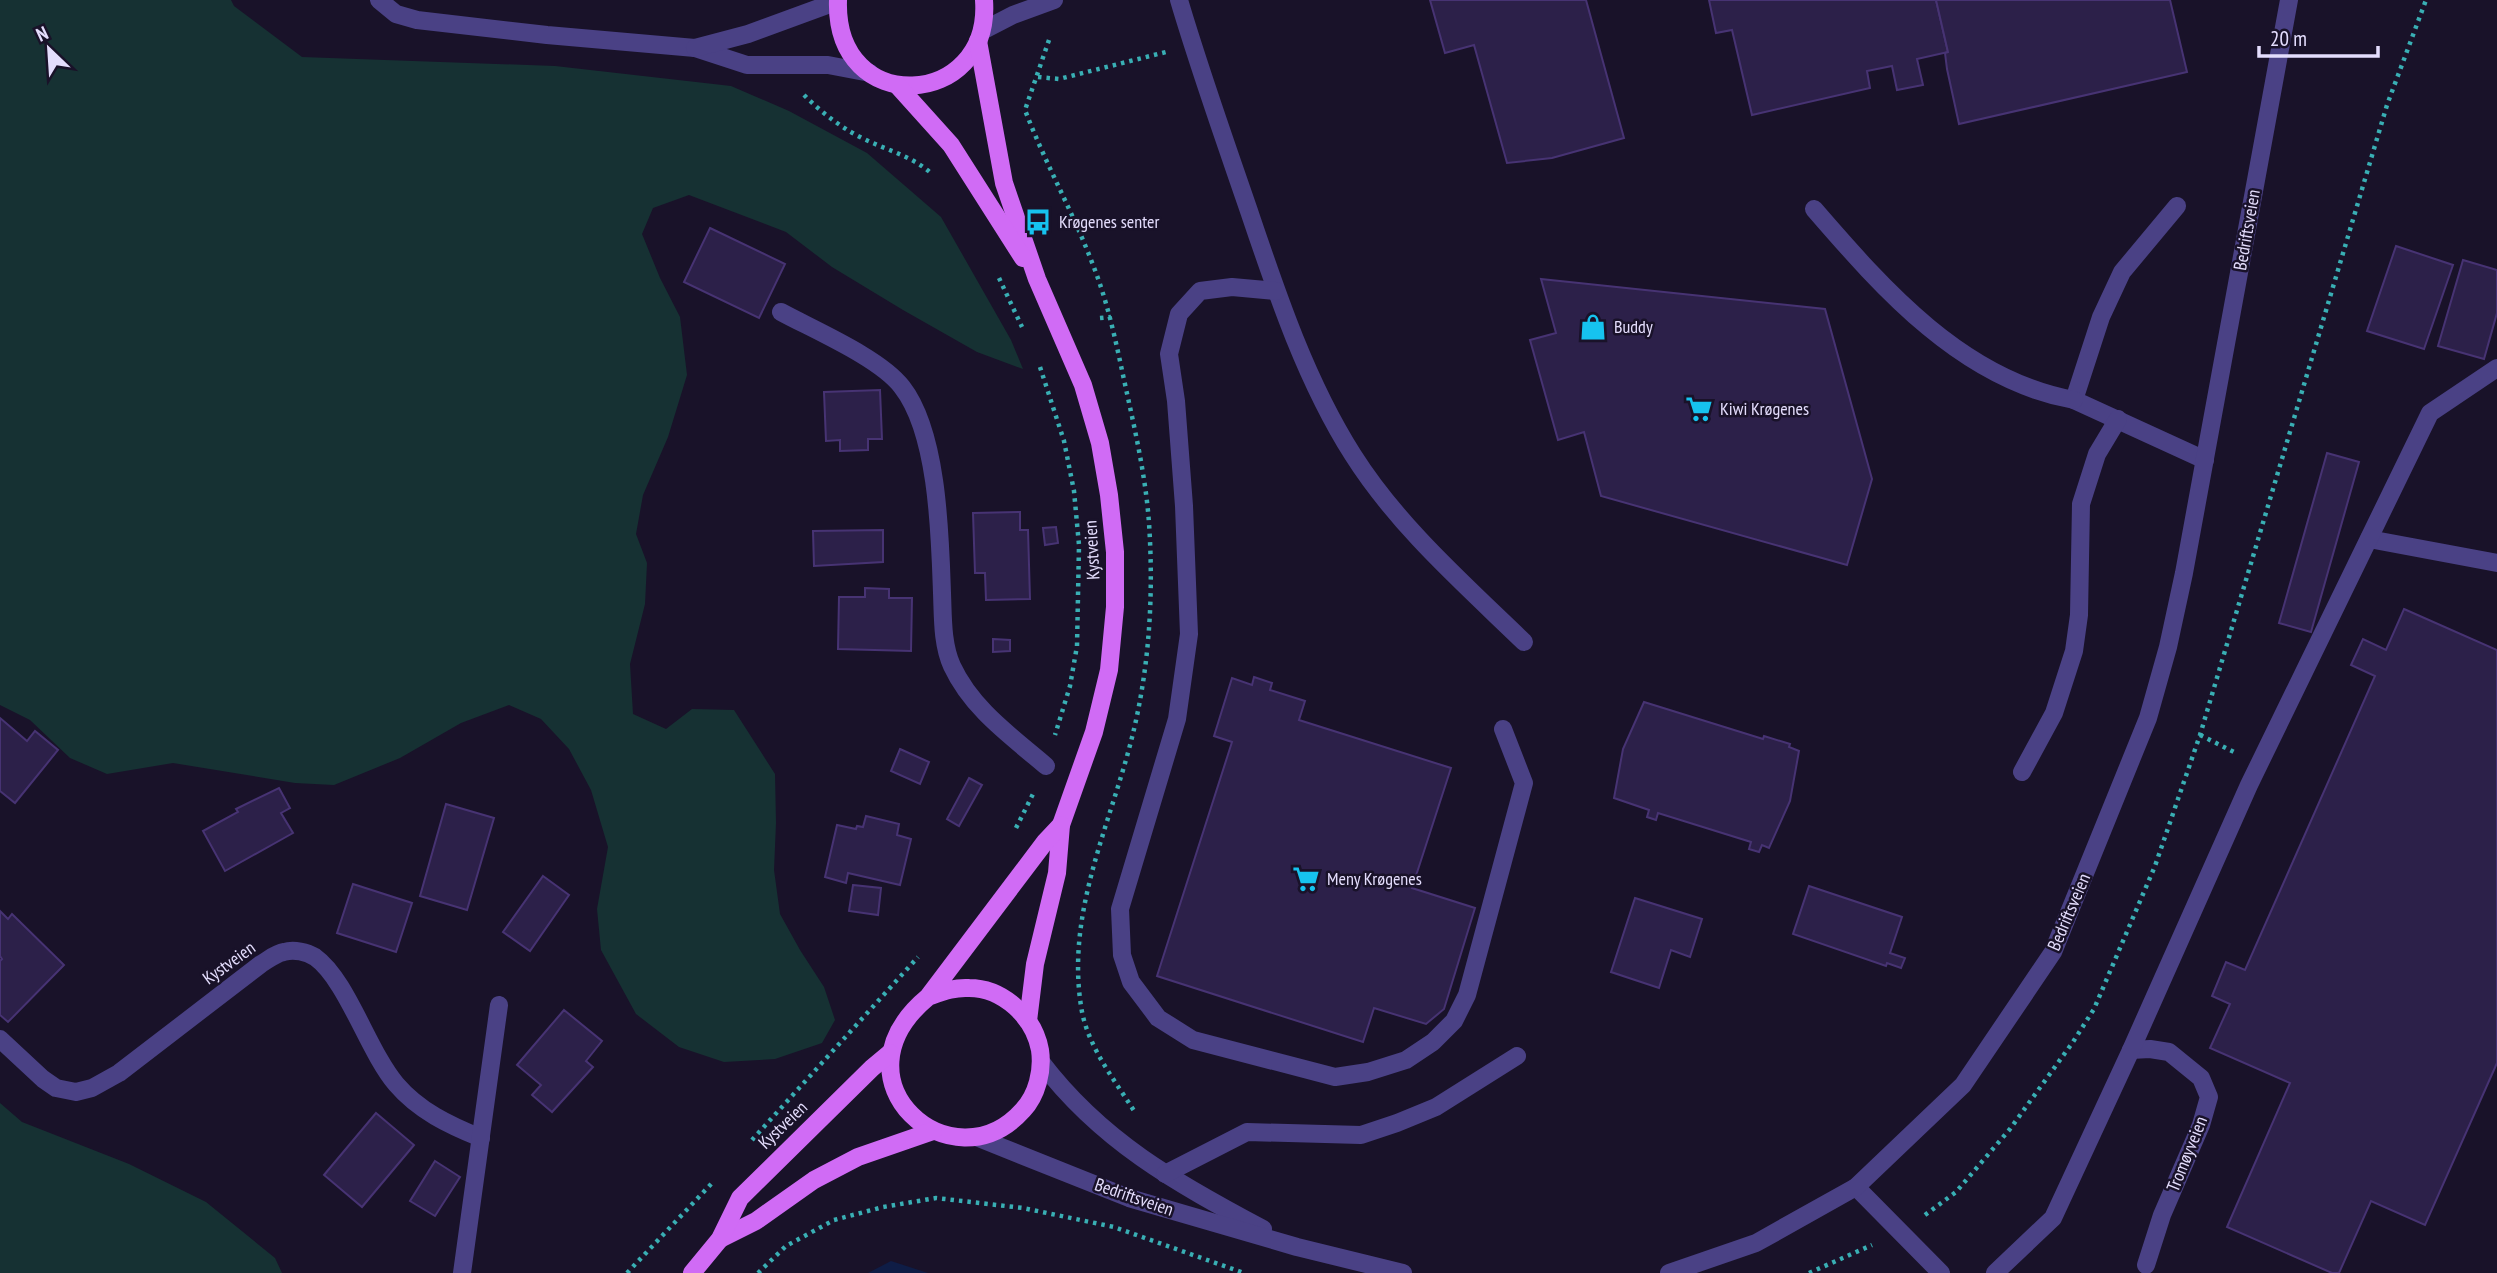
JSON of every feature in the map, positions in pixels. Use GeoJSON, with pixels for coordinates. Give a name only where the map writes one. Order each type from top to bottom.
{"type":"FeatureCollection","features":[{"type":"Feature","properties":{"kind":"main road"},"geometry":{"type":"LineString","coordinates":[[838,0],[838,22],[843,42],[854,60],[870,74],[897,85],[917,86],[936,81],[954,71],[968,58],[980,36]]}},
{"type":"Feature","properties":{"kind":"main road","name":"Kystveien"},"geometry":{"type":"LineString","coordinates":[[984,0],[985,15],[980,36],[1004,183],[1037,279],[1083,385],[1100,443],[1115,552],[1115,607],[1109,670],[1094,732],[1061,825],[1057,873],[1035,964],[1028,1021]]}},
{"type":"Feature","properties":{"kind":"main road","name":"Kystveien"},"geometry":{"type":"LineString","coordinates":[[897,85],[951,145],[975,187],[1037,279]]}},
{"type":"Feature","properties":{"kind":"main road","name":"Kystveien"},"geometry":{"type":"LineString","coordinates":[[928,997],[1045,842],[1061,825]]}},
{"type":"Feature","properties":{"kind":"main road"},"geometry":{"type":"LineString","coordinates":[[972,987],[993,993],[1013,1004],[1028,1021],[1039,1048],[1041,1062],[1038,1083],[1029,1103],[1015,1119],[996,1131],[976,1137],[954,1137],[933,1131],[917,1121],[899,1098],[891,1072],[890,1053],[897,1031],[910,1012],[928,997],[949,989],[972,987]]}},
{"type":"Feature","properties":{"kind":"main road","name":"Kystveien"},"geometry":{"type":"LineString","coordinates":[[692,1273],[720,1239],[740,1198],[890,1053]]}},
{"type":"Feature","properties":{"kind":"main road","name":"Kystveien"},"geometry":{"type":"LineString","coordinates":[[720,1239],[755,1220],[814,1180],[858,1157],[933,1131]]}},
{"type":"Feature","properties":{"kind":"street"},"geometry":{"type":"LineString","coordinates":[[379,0],[396,14],[417,20],[695,48],[747,65],[828,65],[870,74]]}},
{"type":"Feature","properties":{"kind":"street"},"geometry":{"type":"LineString","coordinates":[[695,48],[748,34],[838,0]]}},
{"type":"Feature","properties":{"kind":"street"},"geometry":{"type":"LineString","coordinates":[[980,36],[1013,15],[1054,0]]}},
{"type":"Feature","properties":{"kind":"street"},"geometry":{"type":"LineString","coordinates":[[1179,0],[1214,114],[1276,292],[1328,412],[1353,456],[1382,495],[1429,550],[1524,642]]}},
{"type":"Feature","properties":{"kind":"street","name":"Bedriftsveien"},"geometry":{"type":"LineString","coordinates":[[1669,1273],[1756,1243],[1856,1186],[1963,1085],[2053,952],[2148,718],[2168,647],[2290,0]]}},
{"type":"Feature","properties":{"kind":"street"},"geometry":{"type":"LineString","coordinates":[[2074,400],[2101,317],[2122,272],[2177,206]]}},
{"type":"Feature","properties":{"kind":"street"},"geometry":{"type":"LineString","coordinates":[[1814,209],[1869,272],[1927,327],[1983,366],[2043,394],[2074,400],[2205,460]]}},
{"type":"Feature","properties":{"kind":"street"},"geometry":{"type":"LineString","coordinates":[[1276,292],[1232,287],[1200,291],[1180,314],[1169,354],[1176,401],[1184,506],[1189,634],[1177,719],[1120,908],[1122,955],[1131,982],[1158,1018],[1193,1040],[1335,1077],[1368,1072],[1406,1060],[1433,1042],[1454,1021],[1468,995],[1524,783],[1503,729]]}},
{"type":"Feature","properties":{"kind":"street"},"geometry":{"type":"LineString","coordinates":[[781,312],[880,366],[902,387],[920,418],[933,477],[940,533],[944,628],[951,665],[974,702],[1046,766]]}},
{"type":"Feature","properties":{"kind":"street"},"geometry":{"type":"LineString","coordinates":[[1995,1273],[2053,1219],[2249,785],[2430,413],[2497,369]]}},
{"type":"Feature","properties":{"kind":"street"},"geometry":{"type":"LineString","coordinates":[[2022,772],[2054,713],[2074,651],[2079,615],[2081,504],[2097,454],[2118,419]]}},
{"type":"Feature","properties":{"kind":"street"},"geometry":{"type":"LineString","coordinates":[[2369,539],[2497,563]]}},
{"type":"Feature","properties":{"kind":"street","name":"Kystveien"},"geometry":{"type":"LineString","coordinates":[[0,1038],[56,1088],[76,1092],[92,1088],[119,1073],[261,964],[282,952],[298,951],[313,956],[336,981],[372,1048],[395,1083],[414,1102],[443,1122],[481,1138]]}},
{"type":"Feature","properties":{"kind":"street"},"geometry":{"type":"LineString","coordinates":[[462,1273],[499,1005]]}},
{"type":"Feature","properties":{"kind":"street","name":"Tromøyveien"},"geometry":{"type":"LineString","coordinates":[[2131,1050],[2169,1052],[2201,1078],[2209,1097],[2201,1125],[2162,1215],[2146,1265]]}},
{"type":"Feature","properties":{"kind":"street"},"geometry":{"type":"LineString","coordinates":[[1165,1174],[1247,1132],[1361,1135],[1385,1127],[1436,1107],[1517,1056]]}},
{"type":"Feature","properties":{"kind":"street","name":"Bedriftsveien"},"geometry":{"type":"LineString","coordinates":[[1041,1062],[1064,1093],[1089,1118],[1126,1148],[1200,1196],[1297,1247]]}},
{"type":"Feature","properties":{"kind":"street","name":"Bedriftsveien"},"geometry":{"type":"LineString","coordinates":[[976,1137],[1129,1198],[1297,1247],[1403,1273]]}},
{"type":"Feature","properties":{"kind":"street"},"geometry":{"type":"LineString","coordinates":[[1856,1186],[1941,1273]]}},
{"type":"Feature","properties":{"kind":"path"},"geometry":{"type":"LineString","coordinates":[[1025,110],[1049,40]]}},
{"type":"Feature","properties":{"kind":"path"},"geometry":{"type":"LineString","coordinates":[[1038,77],[1059,79],[1192,45]]}},
{"type":"Feature","properties":{"kind":"path"},"geometry":{"type":"LineString","coordinates":[[802,93],[839,125],[862,138],[915,160],[938,180]]}},
{"type":"Feature","properties":{"kind":"path"},"geometry":{"type":"LineString","coordinates":[[1050,195],[1059,191]]}},
{"type":"Feature","properties":{"kind":"path"},"geometry":{"type":"LineString","coordinates":[[997,274],[1024,331]]}},
{"type":"Feature","properties":{"kind":"path"},"geometry":{"type":"LineString","coordinates":[[1100,318],[1111,317]]}},
{"type":"Feature","properties":{"kind":"path"},"geometry":{"type":"LineString","coordinates":[[1014,832],[1046,766],[1070,686],[1077,646],[1079,545],[1074,491],[1064,441],[1040,366]]}},
{"type":"Feature","properties":{"kind":"path"},"geometry":{"type":"LineString","coordinates":[[2200,735],[2260,764]]}},
{"type":"Feature","properties":{"kind":"path"},"geometry":{"type":"LineString","coordinates":[[750,1143],[923,951]]}},
{"type":"Feature","properties":{"kind":"path"},"geometry":{"type":"LineString","coordinates":[[626,1273],[722,1173]]}},
{"type":"Feature","properties":{"kind":"path"},"geometry":{"type":"LineString","coordinates":[[758,1273],[786,1246],[834,1220],[883,1207],[936,1199],[1023,1208],[1114,1227],[1244,1273]]}},
{"type":"Feature","properties":{"kind":"green space"},"geometry":{"type":"Polygon","coordinates":[[[0,0],[231,0],[234,6],[302,57],[555,66],[731,86],[789,111],[867,153],[941,217],[1011,340],[1023,369],[977,352],[903,310],[832,267],[786,232],[689,195],[653,208],[642,234],[680,317],[687,375],[668,437],[643,495],[636,534],[647,563],[645,604],[630,664],[633,714],[666,729],[692,709],[734,710],[775,774],[774,870],[780,914],[824,987],[835,1020],[822,1043],[775,1059],[724,1062],[679,1047],[636,1014],[601,950],[597,909],[608,847],[591,790],[569,749],[541,719],[509,705],[461,723],[400,758],[334,785],[295,783],[173,763],[107,774],[70,758],[30,720],[0,705],[0,0]]]}},
{"type":"Feature","properties":{"kind":"green space"},"geometry":{"type":"Polygon","coordinates":[[[0,1103],[22,1122],[129,1164],[206,1202],[275,1258],[282,1273],[0,1273],[0,1103]]]}},
{"type":"Feature","properties":{"kind":"water"},"geometry":{"type":"Polygon","coordinates":[[[891,1261],[928,1273],[868,1273],[891,1261]]]}},
{"type":"Feature","properties":{"kind":"building"},"geometry":{"type":"Polygon","coordinates":[[[1430,0],[1586,0],[1624,138],[1552,158],[1507,163],[1474,45],[1445,53],[1430,0]]]}},
{"type":"Feature","properties":{"kind":"building"},"geometry":{"type":"Polygon","coordinates":[[[1709,0],[1936,0],[1948,52],[1917,59],[1923,85],[1897,90],[1892,66],[1867,71],[1870,88],[1752,115],[1732,30],[1716,33],[1709,0]]]}},
{"type":"Feature","properties":{"kind":"building"},"geometry":{"type":"Polygon","coordinates":[[[1936,0],[2170,0],[2187,72],[1959,124],[1947,69],[1945,53],[1948,52],[1936,0]]]}},
{"type":"Feature","properties":{"kind":"building"},"geometry":{"type":"Polygon","coordinates":[[[710,228],[785,264],[759,318],[684,282],[710,228]]]}},
{"type":"Feature","properties":{"kind":"building"},"geometry":{"type":"Polygon","coordinates":[[[2396,246],[2453,265],[2424,349],[2367,331],[2396,246]]]}},
{"type":"Feature","properties":{"kind":"building"},"geometry":{"type":"Polygon","coordinates":[[[2463,260],[2497,270],[2497,313],[2484,359],[2438,346],[2463,260]]]}},
{"type":"Feature","properties":{"kind":"building"},"geometry":{"type":"Polygon","coordinates":[[[1541,279],[1825,309],[1872,479],[1847,565],[1601,496],[1584,432],[1558,440],[1530,340],[1556,333],[1541,279]]]}},
{"type":"Feature","properties":{"kind":"building"},"geometry":{"type":"Polygon","coordinates":[[[880,390],[882,439],[868,439],[868,450],[840,451],[840,440],[826,441],[824,392],[880,390]]]}},
{"type":"Feature","properties":{"kind":"building"},"geometry":{"type":"Polygon","coordinates":[[[2327,453],[2359,462],[2311,632],[2279,623],[2327,453]]]}},
{"type":"Feature","properties":{"kind":"building"},"geometry":{"type":"Polygon","coordinates":[[[1020,512],[1020,530],[1028,530],[1030,599],[986,600],[985,573],[975,573],[973,513],[1020,512]]]}},
{"type":"Feature","properties":{"kind":"building"},"geometry":{"type":"Polygon","coordinates":[[[1056,527],[1058,543],[1045,545],[1043,528],[1056,527]]]}},
{"type":"Feature","properties":{"kind":"building"},"geometry":{"type":"Polygon","coordinates":[[[883,530],[883,562],[814,566],[813,531],[883,530]]]}},
{"type":"Feature","properties":{"kind":"building"},"geometry":{"type":"Polygon","coordinates":[[[865,588],[889,589],[889,598],[912,598],[911,651],[838,649],[839,597],[865,597],[865,588]]]}},
{"type":"Feature","properties":{"kind":"building"},"geometry":{"type":"Polygon","coordinates":[[[2404,609],[2497,650],[2497,1063],[2425,1225],[2371,1201],[2339,1273],[2332,1273],[2227,1227],[2290,1083],[2210,1048],[2230,1004],[2212,996],[2226,962],[2245,970],[2375,676],[2351,665],[2363,639],[2386,650],[2404,609]]]}},
{"type":"Feature","properties":{"kind":"building"},"geometry":{"type":"Polygon","coordinates":[[[993,639],[1010,640],[1010,651],[993,652],[993,639]]]}},
{"type":"Feature","properties":{"kind":"building"},"geometry":{"type":"Polygon","coordinates":[[[1254,677],[1272,683],[1270,690],[1305,701],[1299,720],[1451,768],[1412,888],[1475,908],[1444,1009],[1426,1024],[1374,1008],[1363,1042],[1157,976],[1232,742],[1214,736],[1232,678],[1252,685],[1254,677]]]}},
{"type":"Feature","properties":{"kind":"building"},"geometry":{"type":"Polygon","coordinates":[[[1644,702],[1763,739],[1764,736],[1790,744],[1789,747],[1799,751],[1790,801],[1769,848],[1762,845],[1759,852],[1749,849],[1751,842],[1658,813],[1656,820],[1647,817],[1649,810],[1614,798],[1623,749],[1644,702]]]}},
{"type":"Feature","properties":{"kind":"building"},"geometry":{"type":"Polygon","coordinates":[[[0,718],[27,741],[35,731],[58,750],[15,803],[0,791],[0,718]]]}},
{"type":"Feature","properties":{"kind":"building"},"geometry":{"type":"Polygon","coordinates":[[[900,749],[929,762],[920,784],[891,771],[900,749]]]}},
{"type":"Feature","properties":{"kind":"building"},"geometry":{"type":"Polygon","coordinates":[[[969,778],[982,785],[959,826],[947,819],[969,778]]]}},
{"type":"Feature","properties":{"kind":"building"},"geometry":{"type":"Polygon","coordinates":[[[279,788],[290,808],[281,813],[293,833],[225,871],[203,831],[238,812],[236,809],[279,788]]]}},
{"type":"Feature","properties":{"kind":"building"},"geometry":{"type":"Polygon","coordinates":[[[446,804],[494,818],[467,910],[420,896],[446,804]]]}},
{"type":"Feature","properties":{"kind":"building"},"geometry":{"type":"Polygon","coordinates":[[[866,816],[899,824],[897,835],[911,839],[900,885],[848,873],[846,883],[825,877],[837,825],[856,829],[857,826],[863,827],[866,816]]]}},
{"type":"Feature","properties":{"kind":"building"},"geometry":{"type":"Polygon","coordinates":[[[543,876],[569,895],[530,951],[503,932],[543,876]]]}},
{"type":"Feature","properties":{"kind":"building"},"geometry":{"type":"Polygon","coordinates":[[[353,884],[412,903],[396,952],[337,933],[353,884]]]}},
{"type":"Feature","properties":{"kind":"building"},"geometry":{"type":"Polygon","coordinates":[[[853,885],[881,888],[878,915],[849,911],[853,885]]]}},
{"type":"Feature","properties":{"kind":"building"},"geometry":{"type":"Polygon","coordinates":[[[1809,886],[1902,917],[1890,953],[1905,958],[1901,968],[1887,963],[1886,966],[1793,934],[1809,886]]]}},
{"type":"Feature","properties":{"kind":"building"},"geometry":{"type":"Polygon","coordinates":[[[1635,898],[1702,919],[1690,957],[1671,950],[1659,988],[1611,972],[1635,898]]]}},
{"type":"Feature","properties":{"kind":"building"},"geometry":{"type":"Polygon","coordinates":[[[0,911],[8,919],[12,914],[64,965],[8,1022],[0,1015],[0,911]]]}},
{"type":"Feature","properties":{"kind":"building"},"geometry":{"type":"Polygon","coordinates":[[[564,1010],[602,1041],[586,1061],[593,1067],[552,1112],[532,1095],[541,1085],[517,1065],[564,1010]]]}},
{"type":"Feature","properties":{"kind":"building"},"geometry":{"type":"Polygon","coordinates":[[[376,1113],[414,1145],[362,1207],[324,1175],[376,1113]]]}},
{"type":"Feature","properties":{"kind":"building"},"geometry":{"type":"Polygon","coordinates":[[[435,1161],[460,1177],[435,1216],[410,1201],[435,1161]]]}},
{"type":"Feature","properties":{"kind":"place","name":"Krøgenes senter"},"geometry":{"type":"Point","coordinates":[1038,222]}},
{"type":"Feature","properties":{"kind":"place","name":"Buddy"},"geometry":{"type":"Point","coordinates":[1593,327]}},
{"type":"Feature","properties":{"kind":"place","name":"Kiwi Krøgenes"},"geometry":{"type":"Point","coordinates":[1699,409]}},
{"type":"Feature","properties":{"kind":"place","name":"Meny Krøgenes"},"geometry":{"type":"Point","coordinates":[1306,879]}}]}
